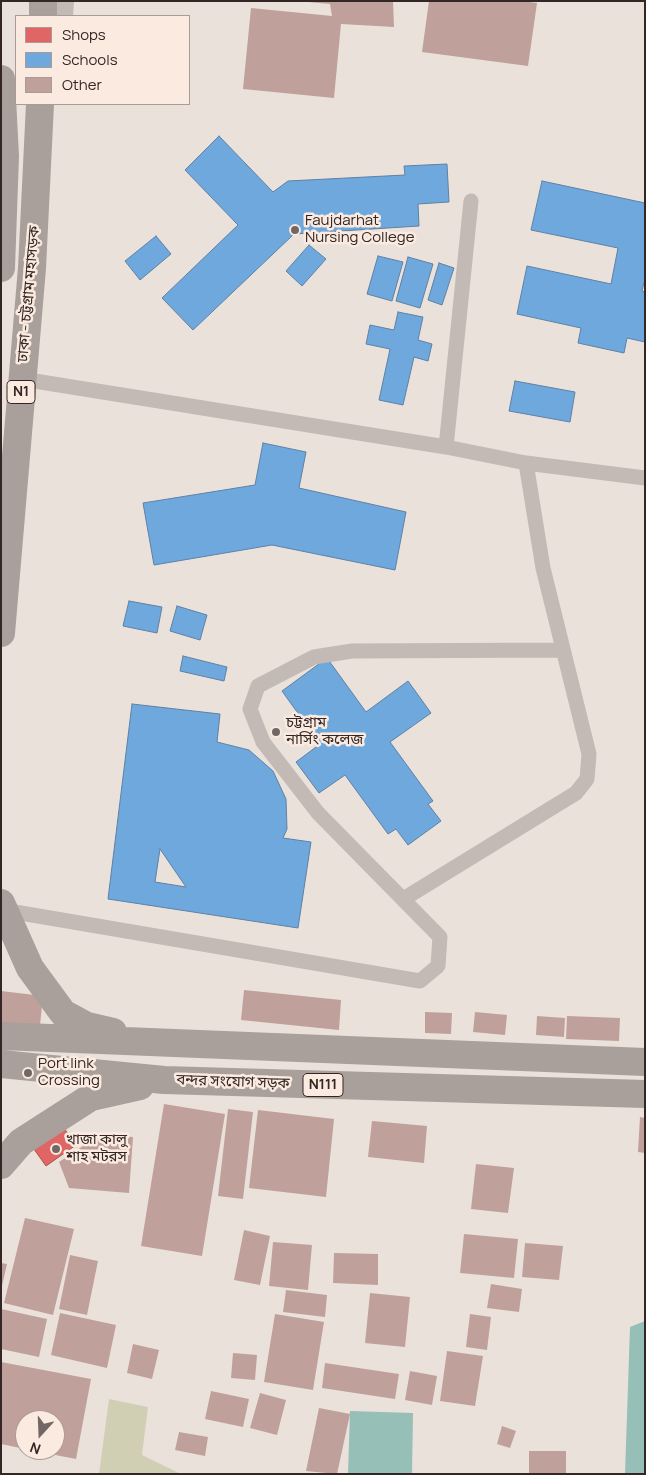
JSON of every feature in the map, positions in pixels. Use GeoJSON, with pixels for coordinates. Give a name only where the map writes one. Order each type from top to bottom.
{"type":"FeatureCollection","features":[{"type":"Feature","properties":{"kind":"highway"},"geometry":{"type":"LineString","coordinates":[[43,1],[43,15]]}},
{"type":"Feature","properties":{"kind":"highway","name":"ঢাকা - চট্টগ্রাম মহাসড়ক"},"geometry":{"type":"LineString","coordinates":[[1,79],[3,156],[1,268]]}},
{"type":"Feature","properties":{"kind":"highway","name":"ঢাকা - চট্টগ্রাম মহাসড়ক"},"geometry":{"type":"LineString","coordinates":[[1,633],[32,268],[39,161],[40,105]]}},
{"type":"Feature","properties":{"kind":"highway"},"geometry":{"type":"LineString","coordinates":[[2,907],[30,968],[63,1013],[87,1026],[163,1044]]}},
{"type":"Feature","properties":{"kind":"highway"},"geometry":{"type":"LineString","coordinates":[[1,1036],[645,1062]]}},
{"type":"Feature","properties":{"kind":"highway","name":"বন্দর সংযোগ সড়ক"},"geometry":{"type":"LineString","coordinates":[[1,1064],[164,1080],[645,1094]]}},
{"type":"Feature","properties":{"kind":"highway"},"geometry":{"type":"LineString","coordinates":[[1,1165],[21,1142],[91,1097],[164,1080]]}},
{"type":"Feature","properties":{"kind":"street"},"geometry":{"type":"LineString","coordinates":[[59,15],[60,1]]}},
{"type":"Feature","properties":{"kind":"street"},"geometry":{"type":"LineString","coordinates":[[32,268],[48,176],[52,105]]}},
{"type":"Feature","properties":{"kind":"lane"},"geometry":{"type":"LineString","coordinates":[[446,448],[471,201]]}},
{"type":"Feature","properties":{"kind":"lane"},"geometry":{"type":"LineString","coordinates":[[22,379],[446,448],[526,463],[645,478]]}},
{"type":"Feature","properties":{"kind":"lane"},"geometry":{"type":"LineString","coordinates":[[405,898],[576,793],[587,779],[589,754],[543,568],[526,463]]}},
{"type":"Feature","properties":{"kind":"lane"},"geometry":{"type":"LineString","coordinates":[[2,907],[420,981],[438,966],[440,937],[405,898],[318,812],[263,742],[250,709],[258,686],[314,657],[352,651],[563,650]]}},
{"type":"Feature","properties":{"kind":"green space"},"geometry":{"type":"Polygon","coordinates":[[[109,1399],[148,1407],[142,1455],[181,1474],[99,1474],[109,1399]]]}},
{"type":"Feature","properties":{"kind":"water"},"geometry":{"type":"Polygon","coordinates":[[[645,1321],[645,1474],[625,1474],[630,1327],[645,1321]]]}},
{"type":"Feature","properties":{"kind":"water"},"geometry":{"type":"Polygon","coordinates":[[[350,1411],[413,1413],[412,1474],[348,1474],[350,1411]]]}},
{"type":"Feature","properties":{"kind":"building: Shops"},"geometry":{"type":"Polygon","coordinates":[[[61,1124],[76,1145],[46,1166],[31,1145],[61,1124]]]}},
{"type":"Feature","properties":{"kind":"building: Schools","name":"Faujdarhat Nursing College"},"geometry":{"type":"Polygon","coordinates":[[[219,136],[273,192],[288,181],[405,175],[404,166],[447,164],[449,202],[418,204],[419,226],[294,234],[193,330],[162,298],[238,225],[185,170],[219,136]]]}},
{"type":"Feature","properties":{"kind":"building: Schools"},"geometry":{"type":"Polygon","coordinates":[[[542,181],[645,203],[645,279],[642,291],[645,292],[645,342],[627,338],[624,353],[578,343],[581,328],[517,314],[527,266],[611,284],[618,248],[531,230],[542,181]]]}},
{"type":"Feature","properties":{"kind":"building: Schools"},"geometry":{"type":"Polygon","coordinates":[[[156,236],[171,254],[140,280],[125,261],[156,236]]]}},
{"type":"Feature","properties":{"kind":"building: Schools"},"geometry":{"type":"Polygon","coordinates":[[[309,245],[326,259],[302,286],[286,271],[309,245]]]}},
{"type":"Feature","properties":{"kind":"building: Schools"},"geometry":{"type":"Polygon","coordinates":[[[378,256],[403,262],[392,301],[367,294],[378,256]]]}},
{"type":"Feature","properties":{"kind":"building: Schools"},"geometry":{"type":"Polygon","coordinates":[[[408,257],[433,264],[420,308],[396,301],[408,257]]]}},
{"type":"Feature","properties":{"kind":"building: Schools"},"geometry":{"type":"Polygon","coordinates":[[[439,263],[454,268],[442,305],[428,300],[439,263]]]}},
{"type":"Feature","properties":{"kind":"building: Schools"},"geometry":{"type":"Polygon","coordinates":[[[398,312],[423,317],[418,340],[432,344],[428,361],[414,357],[403,405],[379,400],[390,349],[366,344],[370,325],[394,330],[398,312]]]}},
{"type":"Feature","properties":{"kind":"building: Schools"},"geometry":{"type":"Polygon","coordinates":[[[515,381],[575,392],[570,422],[509,411],[515,381]]]}},
{"type":"Feature","properties":{"kind":"building: Schools"},"geometry":{"type":"Polygon","coordinates":[[[263,443],[306,452],[299,488],[406,512],[395,570],[272,545],[154,565],[143,503],[255,485],[263,443]]]}},
{"type":"Feature","properties":{"kind":"building: Schools"},"geometry":{"type":"Polygon","coordinates":[[[129,601],[162,607],[157,633],[123,626],[129,601]]]}},
{"type":"Feature","properties":{"kind":"building: Schools"},"geometry":{"type":"Polygon","coordinates":[[[177,606],[207,615],[200,640],[170,631],[177,606]]]}},
{"type":"Feature","properties":{"kind":"building: Schools"},"geometry":{"type":"Polygon","coordinates":[[[183,656],[227,667],[224,681],[180,671],[183,656]]]}},
{"type":"Feature","properties":{"kind":"building: Schools"},"geometry":{"type":"Polygon","coordinates":[[[327,658],[366,712],[408,681],[431,713],[390,742],[433,801],[428,804],[441,821],[408,845],[396,829],[388,834],[345,775],[319,793],[296,762],[320,744],[282,691],[327,658]]]}},
{"type":"Feature","properties":{"kind":"building: Schools"},"geometry":{"type":"Polygon","coordinates":[[[132,704],[220,714],[217,742],[249,750],[273,771],[286,799],[287,829],[283,838],[311,842],[298,928],[108,899],[132,704]],[[160,849],[155,882],[186,887],[160,849]]]}},
{"type":"Feature","properties":{"kind":"building: Other"},"geometry":{"type":"Polygon","coordinates":[[[297,1],[393,1],[394,27],[341,24],[334,98],[243,89],[251,8],[332,16],[330,4],[297,1]]]}},
{"type":"Feature","properties":{"kind":"building: Other"},"geometry":{"type":"Polygon","coordinates":[[[429,1],[521,1],[537,3],[528,66],[422,52],[429,1]]]}},
{"type":"Feature","properties":{"kind":"building: Other"},"geometry":{"type":"Polygon","coordinates":[[[244,990],[341,1000],[339,1030],[241,1020],[244,990]]]}},
{"type":"Feature","properties":{"kind":"building: Other"},"geometry":{"type":"Polygon","coordinates":[[[1,991],[43,996],[39,1035],[1,1032],[1,991]]]}},
{"type":"Feature","properties":{"kind":"building: Other"},"geometry":{"type":"Polygon","coordinates":[[[425,1012],[452,1013],[451,1034],[425,1033],[425,1012]]]}},
{"type":"Feature","properties":{"kind":"building: Other"},"geometry":{"type":"Polygon","coordinates":[[[475,1012],[507,1015],[505,1035],[473,1032],[475,1012]]]}},
{"type":"Feature","properties":{"kind":"building: Other"},"geometry":{"type":"Polygon","coordinates":[[[537,1016],[565,1018],[564,1037],[536,1035],[537,1016]]]}},
{"type":"Feature","properties":{"kind":"building: Other"},"geometry":{"type":"Polygon","coordinates":[[[567,1016],[620,1018],[619,1041],[566,1039],[567,1016]]]}},
{"type":"Feature","properties":{"kind":"building: Other"},"geometry":{"type":"Polygon","coordinates":[[[164,1104],[225,1114],[202,1256],[141,1246],[164,1104]]]}},
{"type":"Feature","properties":{"kind":"building: Other"},"geometry":{"type":"Polygon","coordinates":[[[228,1109],[253,1112],[243,1199],[218,1196],[228,1109]]]}},
{"type":"Feature","properties":{"kind":"building: Other"},"geometry":{"type":"Polygon","coordinates":[[[258,1110],[334,1119],[326,1197],[249,1188],[258,1110]]]}},
{"type":"Feature","properties":{"kind":"building: Other"},"geometry":{"type":"Polygon","coordinates":[[[640,1117],[645,1118],[645,1153],[638,1152],[640,1117]]]}},
{"type":"Feature","properties":{"kind":"building: Other"},"geometry":{"type":"Polygon","coordinates":[[[372,1121],[427,1126],[424,1163],[368,1157],[372,1121]]]}},
{"type":"Feature","properties":{"kind":"building: Other"},"geometry":{"type":"Polygon","coordinates":[[[101,1134],[133,1137],[129,1193],[69,1188],[59,1162],[101,1134]]]}},
{"type":"Feature","properties":{"kind":"building: Other"},"geometry":{"type":"Polygon","coordinates":[[[476,1164],[514,1168],[508,1213],[471,1209],[476,1164]]]}},
{"type":"Feature","properties":{"kind":"building: Other"},"geometry":{"type":"Polygon","coordinates":[[[25,1218],[74,1229],[53,1315],[4,1303],[25,1218]]]}},
{"type":"Feature","properties":{"kind":"building: Other"},"geometry":{"type":"Polygon","coordinates":[[[244,1230],[270,1236],[260,1285],[234,1280],[244,1230]]]}},
{"type":"Feature","properties":{"kind":"building: Other"},"geometry":{"type":"Polygon","coordinates":[[[464,1234],[518,1239],[514,1278],[460,1273],[464,1234]]]}},
{"type":"Feature","properties":{"kind":"building: Other"},"geometry":{"type":"Polygon","coordinates":[[[273,1242],[312,1245],[308,1290],[269,1286],[273,1242]]]}},
{"type":"Feature","properties":{"kind":"building: Other"},"geometry":{"type":"Polygon","coordinates":[[[525,1243],[563,1246],[559,1280],[522,1277],[525,1243]]]}},
{"type":"Feature","properties":{"kind":"building: Other"},"geometry":{"type":"Polygon","coordinates":[[[334,1253],[378,1254],[378,1285],[333,1283],[334,1253]]]}},
{"type":"Feature","properties":{"kind":"building: Other"},"geometry":{"type":"Polygon","coordinates":[[[70,1255],[98,1261],[87,1315],[59,1309],[70,1255]]]}},
{"type":"Feature","properties":{"kind":"building: Other"},"geometry":{"type":"Polygon","coordinates":[[[1,1263],[7,1264],[2,1286],[1,1285],[1,1263]]]}},
{"type":"Feature","properties":{"kind":"building: Other"},"geometry":{"type":"Polygon","coordinates":[[[491,1284],[522,1289],[519,1312],[487,1308],[491,1284]]]}},
{"type":"Feature","properties":{"kind":"building: Other"},"geometry":{"type":"Polygon","coordinates":[[[286,1290],[327,1295],[325,1317],[283,1312],[286,1290]]]}},
{"type":"Feature","properties":{"kind":"building: Other"},"geometry":{"type":"Polygon","coordinates":[[[370,1293],[410,1297],[405,1347],[365,1343],[370,1293]]]}},
{"type":"Feature","properties":{"kind":"building: Other"},"geometry":{"type":"Polygon","coordinates":[[[1,1309],[47,1319],[39,1357],[1,1349],[1,1309]]]}},
{"type":"Feature","properties":{"kind":"building: Other"},"geometry":{"type":"Polygon","coordinates":[[[60,1313],[116,1325],[107,1368],[51,1355],[60,1313]]]}},
{"type":"Feature","properties":{"kind":"building: Other"},"geometry":{"type":"Polygon","coordinates":[[[275,1314],[324,1322],[313,1390],[264,1382],[275,1314]]]}},
{"type":"Feature","properties":{"kind":"building: Other"},"geometry":{"type":"Polygon","coordinates":[[[470,1314],[491,1317],[487,1350],[466,1347],[470,1314]]]}},
{"type":"Feature","properties":{"kind":"building: Other"},"geometry":{"type":"Polygon","coordinates":[[[133,1344],[159,1350],[152,1379],[127,1373],[133,1344]]]}},
{"type":"Feature","properties":{"kind":"building: Other"},"geometry":{"type":"Polygon","coordinates":[[[447,1351],[483,1356],[475,1406],[440,1401],[447,1351]]]}},
{"type":"Feature","properties":{"kind":"building: Other"},"geometry":{"type":"Polygon","coordinates":[[[233,1353],[257,1355],[255,1380],[231,1378],[233,1353]]]}},
{"type":"Feature","properties":{"kind":"building: Other"},"geometry":{"type":"Polygon","coordinates":[[[1,1362],[91,1379],[76,1459],[65,1457],[65,1410],[15,1410],[15,1447],[1,1444],[1,1362]]]}},
{"type":"Feature","properties":{"kind":"building: Other"},"geometry":{"type":"Polygon","coordinates":[[[325,1363],[399,1374],[395,1399],[322,1388],[325,1363]]]}},
{"type":"Feature","properties":{"kind":"building: Other"},"geometry":{"type":"Polygon","coordinates":[[[410,1371],[437,1376],[432,1405],[405,1400],[410,1371]]]}},
{"type":"Feature","properties":{"kind":"building: Other"},"geometry":{"type":"Polygon","coordinates":[[[211,1391],[249,1399],[243,1427],[205,1419],[211,1391]]]}},
{"type":"Feature","properties":{"kind":"building: Other"},"geometry":{"type":"Polygon","coordinates":[[[260,1393],[286,1400],[277,1435],[250,1428],[260,1393]]]}},
{"type":"Feature","properties":{"kind":"building: Other"},"geometry":{"type":"Polygon","coordinates":[[[319,1408],[350,1414],[337,1474],[306,1471],[319,1408]]]}},
{"type":"Feature","properties":{"kind":"building: Other"},"geometry":{"type":"Polygon","coordinates":[[[502,1426],[516,1431],[510,1448],[497,1444],[502,1426]]]}},
{"type":"Feature","properties":{"kind":"building: Other"},"geometry":{"type":"Polygon","coordinates":[[[179,1432],[208,1437],[205,1456],[175,1450],[179,1432]]]}},
{"type":"Feature","properties":{"kind":"building: Other"},"geometry":{"type":"Polygon","coordinates":[[[529,1451],[566,1451],[566,1474],[529,1474],[529,1451]]]}},
{"type":"Feature","properties":{"kind":"place","name":"Faujdarhat Nursing College"},"geometry":{"type":"Point","coordinates":[295,230]}},
{"type":"Feature","properties":{"kind":"place","name":"চট্টগ্রাম নার্সিং কলেজ"},"geometry":{"type":"Point","coordinates":[276,732]}},
{"type":"Feature","properties":{"kind":"place","name":"Port link Crossing"},"geometry":{"type":"Point","coordinates":[28,1073]}},
{"type":"Feature","properties":{"kind":"place","name":"খাজা কালু শাহ মটরস"},"geometry":{"type":"Point","coordinates":[56,1149]}}]}
